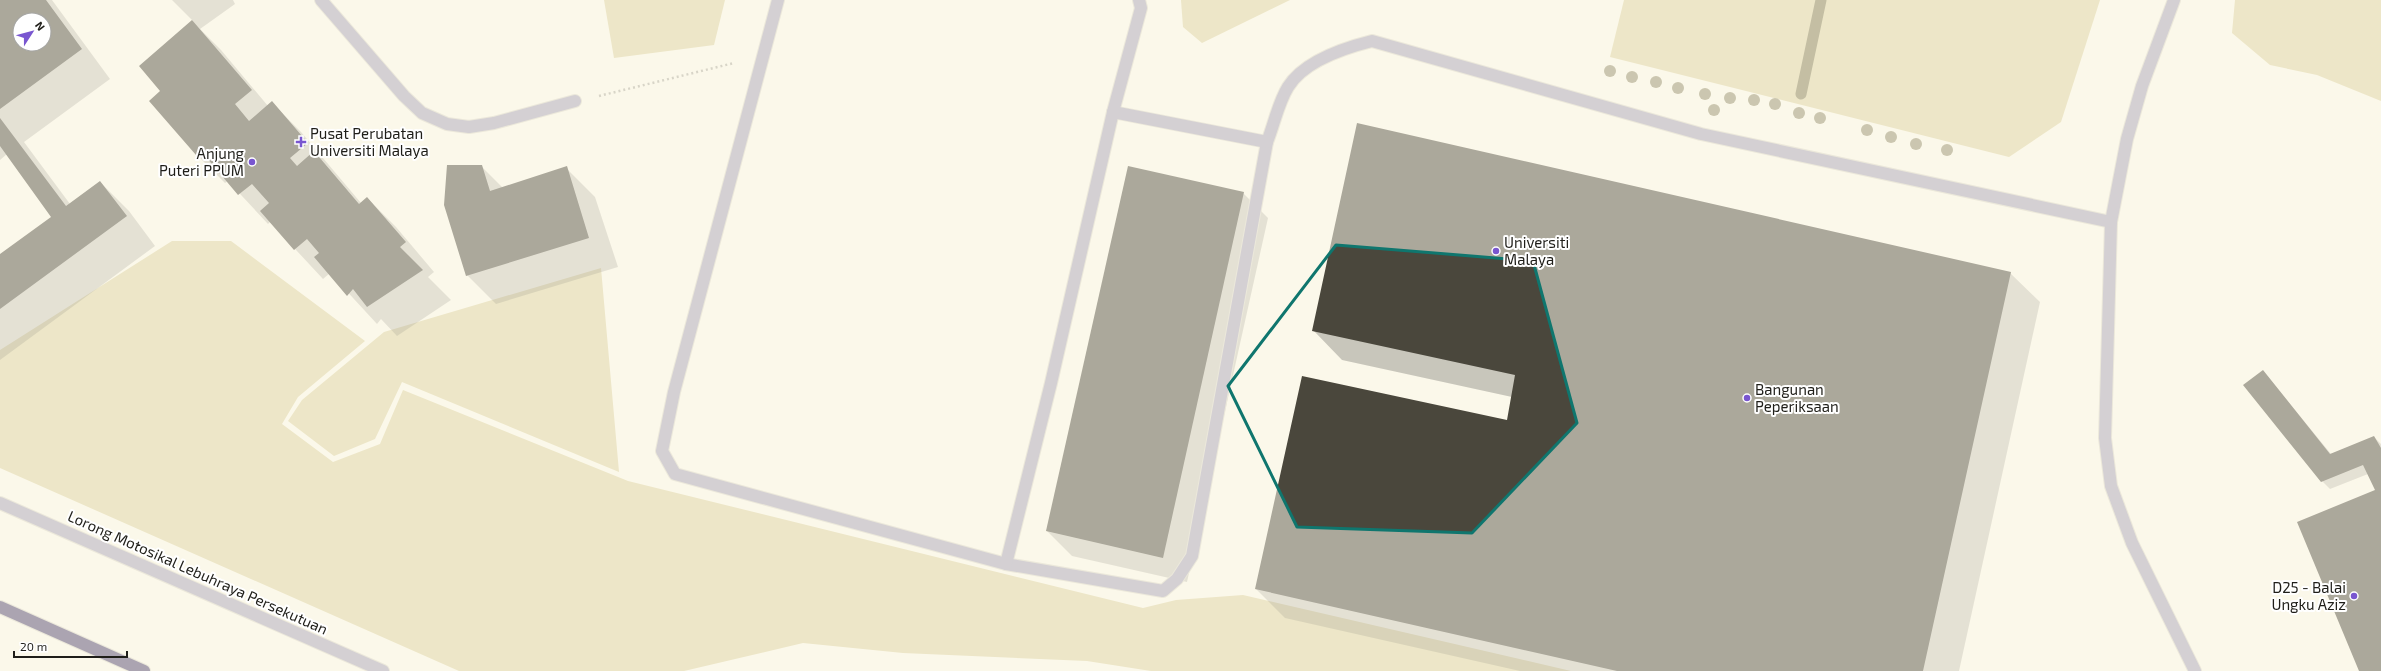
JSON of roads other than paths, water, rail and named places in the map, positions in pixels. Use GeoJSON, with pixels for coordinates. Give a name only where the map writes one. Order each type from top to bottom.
{"type":"FeatureCollection","features":[{"type":"Feature","properties":{"kind":"highway"},"geometry":{"type":"LineString","coordinates":[[0,607],[144,671]]}},
{"type":"Feature","properties":{"kind":"lane"},"geometry":{"type":"LineString","coordinates":[[321,0],[404,96],[422,113],[447,124],[469,128],[575,101]]}},
{"type":"Feature","properties":{"kind":"lane"},"geometry":{"type":"LineString","coordinates":[[778,0],[674,392],[662,451],[675,474],[1006,564],[1163,591],[1178,580],[1192,556],[1267,142],[1288,87],[1306,69],[1340,49],[1372,41],[1702,134],[2111,222]]}},
{"type":"Feature","properties":{"kind":"lane"},"geometry":{"type":"LineString","coordinates":[[1006,564],[1051,383],[1113,112],[1141,8],[1139,0]]}},
{"type":"Feature","properties":{"kind":"lane"},"geometry":{"type":"LineString","coordinates":[[2174,0],[2142,86],[2127,139],[2111,222],[2111,272],[2104,399],[2105,438],[2111,486],[2132,543],[2195,671]]}},
{"type":"Feature","properties":{"kind":"lane"},"geometry":{"type":"LineString","coordinates":[[1113,112],[1267,142]]}},
{"type":"Feature","properties":{"kind":"lane","name":"Lorong Motosikal Lebuhraya Persekutuan"},"geometry":{"type":"LineString","coordinates":[[0,503],[383,671]]}},
{"type":"Feature","properties":{"kind":"waterway"},"geometry":{"type":"LineString","coordinates":[[1801,94],[1821,0]]}},
{"type":"Feature","properties":{"kind":"place","name":"Pusat Perubatan Universiti Malaya"},"geometry":{"type":"Point","coordinates":[301,142]}},
{"type":"Feature","properties":{"kind":"place","name":"Anjung Puteri PPUM"},"geometry":{"type":"Point","coordinates":[252,162]}},
{"type":"Feature","properties":{"kind":"place","name":"Universiti Malaya"},"geometry":{"type":"Point","coordinates":[1496,251]}},
{"type":"Feature","properties":{"kind":"place","name":"Bangunan Peperiksaan"},"geometry":{"type":"Point","coordinates":[1747,398]}},
{"type":"Feature","properties":{"kind":"place","name":"D25 - Balai Ungku Aziz"},"geometry":{"type":"Point","coordinates":[2354,596]}}]}
